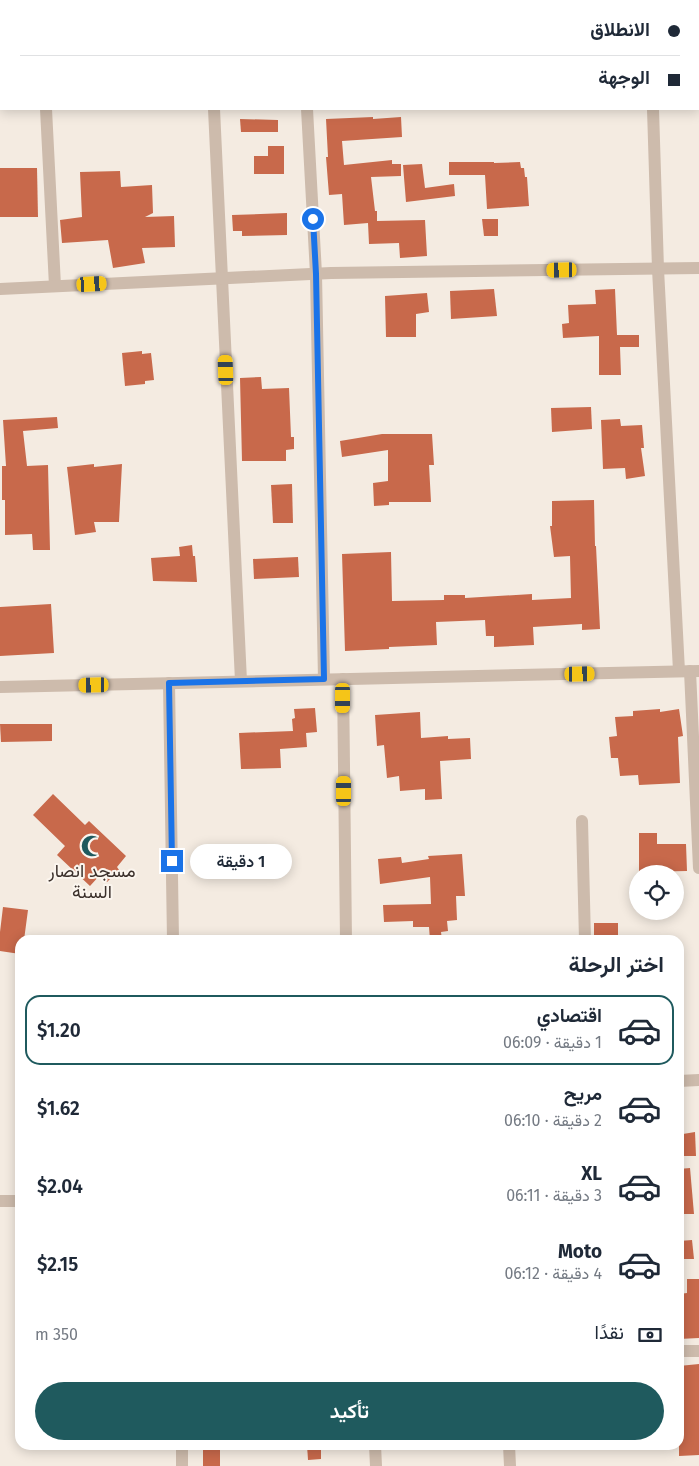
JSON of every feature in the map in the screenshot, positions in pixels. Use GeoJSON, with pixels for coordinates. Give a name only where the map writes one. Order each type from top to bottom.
{"type":"FeatureCollection","features":[{"type":"Feature","properties":{"kind":"street"},"geometry":{"type":"LineString","coordinates":[[46,110],[55,286]]}},
{"type":"Feature","properties":{"kind":"street"},"geometry":{"type":"LineString","coordinates":[[214,110],[241,681]]}},
{"type":"Feature","properties":{"kind":"street"},"geometry":{"type":"LineString","coordinates":[[307,110],[316,274],[324,679]]}},
{"type":"Feature","properties":{"kind":"street"},"geometry":{"type":"LineString","coordinates":[[653,110],[658,268],[689,671],[699,868]]}},
{"type":"Feature","properties":{"kind":"street"},"geometry":{"type":"LineString","coordinates":[[0,288],[316,274],[699,268]]}},
{"type":"Feature","properties":{"kind":"street"},"geometry":{"type":"LineString","coordinates":[[0,687],[689,671]]}},
{"type":"Feature","properties":{"kind":"street"},"geometry":{"type":"LineString","coordinates":[[343,679],[346,935]]}},
{"type":"Feature","properties":{"kind":"street"},"geometry":{"type":"LineString","coordinates":[[169,683],[173,935]]}},
{"type":"Feature","properties":{"kind":"street"},"geometry":{"type":"LineString","coordinates":[[582,821],[585,935]]}},
{"type":"Feature","properties":{"kind":"street"},"geometry":{"type":"LineString","coordinates":[[684,1080],[699,1080]]}},
{"type":"Feature","properties":{"kind":"street"},"geometry":{"type":"LineString","coordinates":[[0,1201],[15,1201]]}},
{"type":"Feature","properties":{"kind":"street"},"geometry":{"type":"LineString","coordinates":[[684,1351],[699,1351]]}},
{"type":"Feature","properties":{"kind":"street"},"geometry":{"type":"LineString","coordinates":[[182,1450],[182,1466]]}},
{"type":"Feature","properties":{"kind":"street"},"geometry":{"type":"LineString","coordinates":[[375,1450],[376,1466]]}},
{"type":"Feature","properties":{"kind":"street"},"geometry":{"type":"LineString","coordinates":[[509,1450],[510,1466]]}},
{"type":"Feature","properties":{"kind":"building"},"geometry":{"type":"Polygon","coordinates":[[[373,117],[373,119],[401,117],[402,137],[342,141],[344,165],[392,160],[392,164],[401,164],[401,176],[371,177],[377,221],[425,220],[427,256],[400,258],[399,243],[369,244],[368,223],[344,225],[342,194],[329,195],[326,119],[373,117]]]}},
{"type":"Feature","properties":{"kind":"building"},"geometry":{"type":"Polygon","coordinates":[[[240,119],[278,120],[278,132],[241,132],[240,119]]]}},
{"type":"Feature","properties":{"kind":"building"},"geometry":{"type":"Polygon","coordinates":[[[268,146],[284,146],[284,174],[254,174],[254,156],[268,156],[268,146]]]}},
{"type":"Feature","properties":{"kind":"building"},"geometry":{"type":"Polygon","coordinates":[[[449,162],[520,162],[521,168],[524,168],[525,177],[527,177],[529,206],[487,209],[485,175],[449,175],[449,162]]]}},
{"type":"Feature","properties":{"kind":"building"},"geometry":{"type":"Polygon","coordinates":[[[422,164],[425,188],[454,184],[455,196],[406,202],[403,165],[422,164]]]}},
{"type":"Feature","properties":{"kind":"building"},"geometry":{"type":"Polygon","coordinates":[[[0,168],[37,168],[38,217],[0,217],[0,168]]]}},
{"type":"Feature","properties":{"kind":"building"},"geometry":{"type":"Polygon","coordinates":[[[120,171],[121,187],[152,185],[153,213],[145,217],[174,216],[175,247],[142,248],[145,263],[113,268],[108,240],[62,243],[60,220],[82,217],[80,172],[120,171]]]}},
{"type":"Feature","properties":{"kind":"building"},"geometry":{"type":"Polygon","coordinates":[[[287,213],[287,235],[242,236],[242,231],[233,231],[232,215],[287,213]]]}},
{"type":"Feature","properties":{"kind":"building"},"geometry":{"type":"Polygon","coordinates":[[[482,219],[498,219],[498,236],[484,236],[482,219]]]}},
{"type":"Feature","properties":{"kind":"building"},"geometry":{"type":"Polygon","coordinates":[[[494,289],[497,316],[451,319],[450,291],[494,289]]]}},
{"type":"Feature","properties":{"kind":"building"},"geometry":{"type":"Polygon","coordinates":[[[615,289],[617,335],[639,335],[639,347],[620,347],[621,375],[599,375],[599,336],[563,338],[562,324],[569,323],[568,305],[596,304],[595,290],[615,289]]]}},
{"type":"Feature","properties":{"kind":"building"},"geometry":{"type":"Polygon","coordinates":[[[427,293],[429,312],[416,314],[416,337],[386,337],[385,296],[427,293]]]}},
{"type":"Feature","properties":{"kind":"building"},"geometry":{"type":"Polygon","coordinates":[[[142,351],[142,354],[151,353],[154,380],[145,381],[145,384],[125,386],[122,353],[142,351]]]}},
{"type":"Feature","properties":{"kind":"building"},"geometry":{"type":"Polygon","coordinates":[[[261,377],[262,389],[289,388],[291,437],[294,437],[294,449],[286,450],[286,461],[242,461],[240,378],[261,377]]]}},
{"type":"Feature","properties":{"kind":"building"},"geometry":{"type":"Polygon","coordinates":[[[591,407],[592,429],[552,432],[551,408],[591,407]]]}},
{"type":"Feature","properties":{"kind":"building"},"geometry":{"type":"Polygon","coordinates":[[[57,417],[58,428],[23,431],[27,466],[48,465],[50,550],[33,550],[32,534],[5,535],[5,500],[2,500],[2,466],[6,466],[3,420],[57,417]]]}},
{"type":"Feature","properties":{"kind":"building"},"geometry":{"type":"Polygon","coordinates":[[[620,419],[621,426],[642,425],[644,448],[641,448],[645,476],[626,479],[625,468],[603,469],[601,420],[620,419]]]}},
{"type":"Feature","properties":{"kind":"building"},"geometry":{"type":"Polygon","coordinates":[[[382,434],[432,434],[434,465],[429,465],[431,502],[389,502],[389,505],[374,506],[373,483],[388,481],[388,450],[342,457],[340,441],[382,434]]]}},
{"type":"Feature","properties":{"kind":"building"},"geometry":{"type":"Polygon","coordinates":[[[94,464],[94,467],[122,464],[119,522],[94,522],[96,532],[75,535],[67,467],[94,464]]]}},
{"type":"Feature","properties":{"kind":"building"},"geometry":{"type":"Polygon","coordinates":[[[292,484],[293,523],[273,523],[271,485],[292,484]]]}},
{"type":"Feature","properties":{"kind":"building"},"geometry":{"type":"Polygon","coordinates":[[[594,500],[600,629],[582,630],[582,624],[533,627],[534,645],[494,647],[494,636],[486,636],[485,620],[436,622],[437,645],[345,651],[342,554],[391,552],[392,601],[444,600],[444,595],[465,595],[465,598],[532,594],[532,600],[571,598],[570,556],[554,557],[550,526],[552,526],[552,501],[594,500]]]}},
{"type":"Feature","properties":{"kind":"building"},"geometry":{"type":"Polygon","coordinates":[[[192,545],[197,582],[153,581],[151,558],[180,556],[179,547],[192,545]]]}},
{"type":"Feature","properties":{"kind":"building"},"geometry":{"type":"Polygon","coordinates":[[[298,557],[299,577],[254,579],[253,559],[298,557]]]}},
{"type":"Feature","properties":{"kind":"building"},"geometry":{"type":"Polygon","coordinates":[[[51,604],[54,653],[0,656],[0,607],[51,604]]]}},
{"type":"Feature","properties":{"kind":"building"},"geometry":{"type":"Polygon","coordinates":[[[315,708],[317,732],[306,733],[307,747],[280,749],[281,768],[241,769],[239,733],[293,731],[292,719],[295,718],[294,709],[315,708]]]}},
{"type":"Feature","properties":{"kind":"building"},"geometry":{"type":"Polygon","coordinates":[[[660,709],[660,712],[679,709],[683,736],[678,737],[680,783],[639,785],[638,775],[620,776],[618,758],[611,758],[609,737],[617,736],[615,717],[633,716],[633,711],[660,709]]]}},
{"type":"Feature","properties":{"kind":"building"},"geometry":{"type":"Polygon","coordinates":[[[420,712],[421,738],[448,736],[448,739],[470,738],[471,759],[440,761],[442,799],[425,800],[425,789],[400,791],[399,776],[387,778],[384,745],[377,746],[375,715],[420,712]]]}},
{"type":"Feature","properties":{"kind":"building"},"geometry":{"type":"Polygon","coordinates":[[[0,724],[52,724],[52,741],[1,742],[0,724]]]}},
{"type":"Feature","properties":{"kind":"building"},"geometry":{"type":"Polygon","coordinates":[[[53,794],[85,825],[89,821],[126,856],[117,867],[119,870],[107,882],[100,875],[90,886],[57,855],[65,846],[33,815],[53,794]]]}},
{"type":"Feature","properties":{"kind":"building"},"geometry":{"type":"Polygon","coordinates":[[[639,833],[657,833],[657,844],[686,844],[687,871],[684,871],[684,865],[639,865],[639,833]]]}},
{"type":"Feature","properties":{"kind":"building"},"geometry":{"type":"Polygon","coordinates":[[[462,854],[465,896],[456,896],[457,920],[447,921],[448,931],[441,932],[441,935],[430,935],[429,927],[413,927],[413,921],[384,922],[383,905],[431,904],[430,877],[380,884],[378,859],[401,857],[402,863],[429,859],[428,856],[462,854]]]}},
{"type":"Feature","properties":{"kind":"building"},"geometry":{"type":"Polygon","coordinates":[[[3,907],[28,910],[25,935],[15,935],[15,953],[0,951],[3,907]]]}},
{"type":"Feature","properties":{"kind":"building"},"geometry":{"type":"Polygon","coordinates":[[[594,923],[618,923],[618,935],[594,935],[594,923]]]}},
{"type":"Feature","properties":{"kind":"building"},"geometry":{"type":"Polygon","coordinates":[[[695,1132],[696,1156],[684,1156],[684,1134],[695,1132]]]}},
{"type":"Feature","properties":{"kind":"building"},"geometry":{"type":"Polygon","coordinates":[[[690,1168],[694,1214],[684,1214],[684,1169],[690,1168]]]}},
{"type":"Feature","properties":{"kind":"building"},"geometry":{"type":"Polygon","coordinates":[[[692,1240],[694,1259],[684,1259],[684,1241],[692,1240]]]}},
{"type":"Feature","properties":{"kind":"building"},"geometry":{"type":"Polygon","coordinates":[[[687,1279],[699,1279],[699,1338],[684,1339],[684,1293],[687,1293],[687,1279]]]}},
{"type":"Feature","properties":{"kind":"building"},"geometry":{"type":"Polygon","coordinates":[[[699,1364],[699,1455],[679,1456],[679,1450],[684,1450],[684,1366],[699,1364]]]}},
{"type":"Feature","properties":{"kind":"building"},"geometry":{"type":"Polygon","coordinates":[[[203,1450],[220,1450],[220,1466],[203,1466],[203,1450]]]}},
{"type":"Feature","properties":{"kind":"building"},"geometry":{"type":"Polygon","coordinates":[[[307,1450],[321,1450],[321,1459],[308,1460],[307,1450]]]}},
{"type":"Feature","properties":{"kind":"place","name":"مسجد انصار السنة"},"geometry":{"type":"Point","coordinates":[92,846]}},
{"type":"Feature","properties":{"kind":"route"},"geometry":{"type":"LineString","coordinates":[[172,861],[169,683],[324,679],[316,274],[313,219]]}}]}
